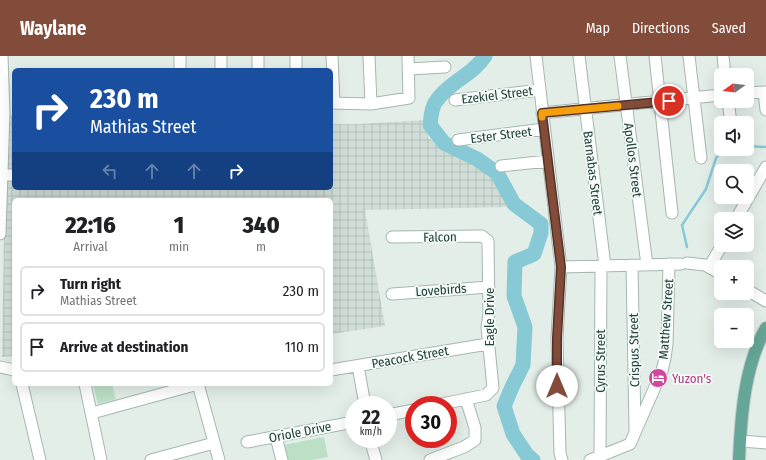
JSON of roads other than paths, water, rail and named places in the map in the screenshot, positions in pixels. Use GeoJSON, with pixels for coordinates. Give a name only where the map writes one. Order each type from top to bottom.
{"type":"FeatureCollection","features":[{"type":"Feature","properties":{"kind":"main road"},"geometry":{"type":"LineString","coordinates":[[739,460],[740,441],[751,366],[761,336],[766,328]]}},
{"type":"Feature","properties":{"kind":"street"},"geometry":{"type":"LineString","coordinates":[[0,234],[4,114],[2,56]]}},
{"type":"Feature","properties":{"kind":"street"},"geometry":{"type":"LineString","coordinates":[[180,56],[180,68]]}},
{"type":"Feature","properties":{"kind":"street"},"geometry":{"type":"LineString","coordinates":[[221,56],[221,68]]}},
{"type":"Feature","properties":{"kind":"street"},"geometry":{"type":"LineString","coordinates":[[258,56],[258,68]]}},
{"type":"Feature","properties":{"kind":"street"},"geometry":{"type":"LineString","coordinates":[[296,56],[296,68]]}},
{"type":"Feature","properties":{"kind":"street"},"geometry":{"type":"LineString","coordinates":[[332,56],[332,68]]}},
{"type":"Feature","properties":{"kind":"street"},"geometry":{"type":"LineString","coordinates":[[369,56],[371,104]]}},
{"type":"Feature","properties":{"kind":"street"},"geometry":{"type":"LineString","coordinates":[[333,103],[371,104],[409,98],[408,56]]}},
{"type":"Feature","properties":{"kind":"street"},"geometry":{"type":"LineString","coordinates":[[536,56],[561,267],[557,344],[558,409],[562,460]]}},
{"type":"Feature","properties":{"kind":"street","name":"Barnabas Street"},"geometry":{"type":"LineString","coordinates":[[579,56],[603,266]]}},
{"type":"Feature","properties":{"kind":"street","name":"Apollos Street"},"geometry":{"type":"LineString","coordinates":[[620,56],[647,265]]}},
{"type":"Feature","properties":{"kind":"street"},"geometry":{"type":"LineString","coordinates":[[655,56],[672,213]]}},
{"type":"Feature","properties":{"kind":"street"},"geometry":{"type":"LineString","coordinates":[[689,56],[701,158]]}},
{"type":"Feature","properties":{"kind":"street"},"geometry":{"type":"LineString","coordinates":[[723,56],[724,68]]}},
{"type":"Feature","properties":{"kind":"street"},"geometry":{"type":"LineString","coordinates":[[409,69],[445,67]]}},
{"type":"Feature","properties":{"kind":"street","name":"Ezekiel Street"},"geometry":{"type":"LineString","coordinates":[[455,100],[540,90]]}},
{"type":"Feature","properties":{"kind":"street"},"geometry":{"type":"LineString","coordinates":[[754,93],[765,92],[766,110]]}},
{"type":"Feature","properties":{"kind":"street"},"geometry":{"type":"LineString","coordinates":[[542,113],[585,110],[714,96]]}},
{"type":"Feature","properties":{"kind":"street","name":"Ester Street"},"geometry":{"type":"LineString","coordinates":[[458,140],[544,130]]}},
{"type":"Feature","properties":{"kind":"street"},"geometry":{"type":"LineString","coordinates":[[501,166],[548,161]]}},
{"type":"Feature","properties":{"kind":"street"},"geometry":{"type":"LineString","coordinates":[[740,212],[766,166]]}},
{"type":"Feature","properties":{"kind":"street"},"geometry":{"type":"LineString","coordinates":[[2,175],[12,175]]}},
{"type":"Feature","properties":{"kind":"street","name":"Falcon"},"geometry":{"type":"LineString","coordinates":[[392,237],[482,236],[488,241]]}},
{"type":"Feature","properties":{"kind":"street","name":"Eagle Drive"},"geometry":{"type":"LineString","coordinates":[[466,399],[486,395],[491,392],[493,384],[487,327],[489,314],[488,241]]}},
{"type":"Feature","properties":{"kind":"street"},"geometry":{"type":"LineString","coordinates":[[709,267],[718,252]]}},
{"type":"Feature","properties":{"kind":"street"},"geometry":{"type":"LineString","coordinates":[[561,267],[698,263],[714,270]]}},
{"type":"Feature","properties":{"kind":"street","name":"Matthew Street"},"geometry":{"type":"LineString","coordinates":[[595,458],[627,446],[635,435],[662,371],[667,344],[669,264]]}},
{"type":"Feature","properties":{"kind":"street","name":"Crispus Street"},"geometry":{"type":"LineString","coordinates":[[632,265],[635,435]]}},
{"type":"Feature","properties":{"kind":"street","name":"Cyrus Street"},"geometry":{"type":"LineString","coordinates":[[595,458],[603,266]]}},
{"type":"Feature","properties":{"kind":"street","name":"Lovebirds"},"geometry":{"type":"LineString","coordinates":[[392,294],[489,287]]}},
{"type":"Feature","properties":{"kind":"street"},"geometry":{"type":"LineString","coordinates":[[754,294],[766,302]]}},
{"type":"Feature","properties":{"kind":"street","name":"Peacock Street"},"geometry":{"type":"LineString","coordinates":[[333,370],[488,344]]}},
{"type":"Feature","properties":{"kind":"street"},"geometry":{"type":"LineString","coordinates":[[358,366],[363,396]]}},
{"type":"Feature","properties":{"kind":"street"},"geometry":{"type":"LineString","coordinates":[[0,367],[12,370]]}},
{"type":"Feature","properties":{"kind":"street"},"geometry":{"type":"LineString","coordinates":[[22,386],[40,460]]}},
{"type":"Feature","properties":{"kind":"street"},"geometry":{"type":"LineString","coordinates":[[85,386],[101,460]]}},
{"type":"Feature","properties":{"kind":"street"},"geometry":{"type":"LineString","coordinates":[[92,414],[191,386]]}},
{"type":"Feature","properties":{"kind":"street"},"geometry":{"type":"LineString","coordinates":[[199,386],[218,460]]}},
{"type":"Feature","properties":{"kind":"street"},"geometry":{"type":"LineString","coordinates":[[430,460],[464,447],[475,440],[475,428],[466,399],[457,401]]}},
{"type":"Feature","properties":{"kind":"street","name":"Oriole Drive"},"geometry":{"type":"LineString","coordinates":[[247,442],[345,424]]}},
{"type":"Feature","properties":{"kind":"street"},"geometry":{"type":"LineString","coordinates":[[276,437],[282,460]]}},
{"type":"Feature","properties":{"kind":"street"},"geometry":{"type":"LineString","coordinates":[[740,441],[766,443]]}},
{"type":"Feature","properties":{"kind":"street"},"geometry":{"type":"LineString","coordinates":[[151,460],[214,443]]}},
{"type":"Feature","properties":{"kind":"street"},"geometry":{"type":"LineString","coordinates":[[373,448],[376,460]]}},
{"type":"Feature","properties":{"kind":"waterway"},"geometry":{"type":"LineString","coordinates":[[485,56],[474,69],[453,84],[440,96],[433,108],[430,125],[444,143],[477,159],[497,173],[514,204],[541,224],[541,233],[534,254],[515,262],[514,296],[525,327],[523,365],[504,406],[513,434],[527,455],[533,460]]}},
{"type":"Feature","properties":{"kind":"waterway"},"geometry":{"type":"LineString","coordinates":[[754,146],[766,147]]}},
{"type":"Feature","properties":{"kind":"waterway"},"geometry":{"type":"LineString","coordinates":[[687,247],[682,225],[706,189],[718,156]]}},
{"type":"Feature","properties":{"kind":"place","name":"Yuzon's"},"geometry":{"type":"Point","coordinates":[658,378]}}]}
